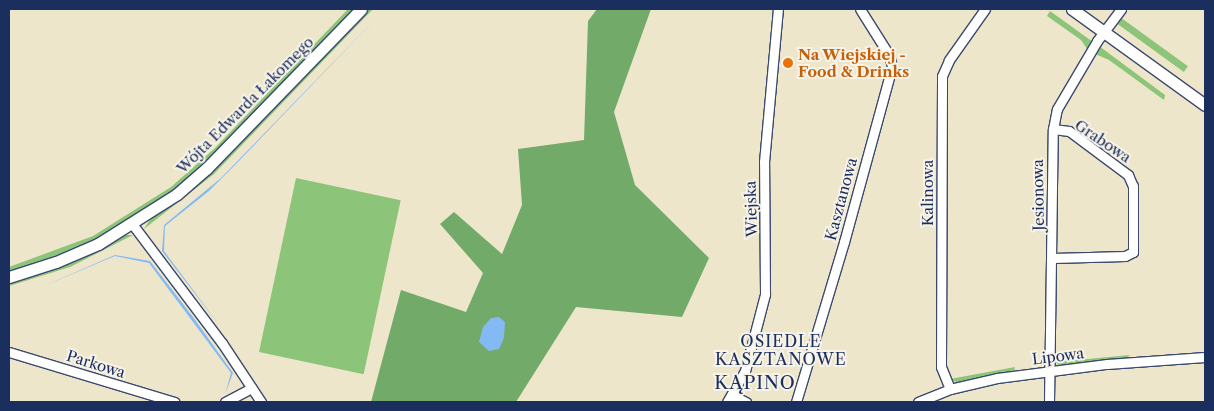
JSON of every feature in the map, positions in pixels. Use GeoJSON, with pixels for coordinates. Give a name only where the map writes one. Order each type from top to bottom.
{"type":"FeatureCollection","features":[{"type":"Feature","properties":{"kind":"street","name":"Wójta Edwarda Łakomego"},"geometry":{"type":"LineString","coordinates":[[9,277],[78,254],[133,224],[177,194],[207,168],[361,9]]}},
{"type":"Feature","properties":{"kind":"street","name":"Wiejska"},"geometry":{"type":"LineString","coordinates":[[729,399],[745,371],[765,294],[764,162],[778,9]]}},
{"type":"Feature","properties":{"kind":"street","name":"Kasztanowa"},"geometry":{"type":"LineString","coordinates":[[796,402],[844,242],[892,66],[889,55],[860,9]]}},
{"type":"Feature","properties":{"kind":"street","name":"Kalinowa"},"geometry":{"type":"LineString","coordinates":[[950,389],[941,366],[942,76],[949,60],[985,9]]}},
{"type":"Feature","properties":{"kind":"street"},"geometry":{"type":"LineString","coordinates":[[1072,9],[1205,106]]}},
{"type":"Feature","properties":{"kind":"street","name":"Jesionowa"},"geometry":{"type":"LineString","coordinates":[[1049,402],[1048,371],[1053,258],[1053,129],[1057,110],[1104,32],[1121,9]]}},
{"type":"Feature","properties":{"kind":"street","name":"Grabowa"},"geometry":{"type":"LineString","coordinates":[[1053,129],[1069,131],[1128,175],[1133,196],[1133,252],[1125,256],[1053,258]]}},
{"type":"Feature","properties":{"kind":"street"},"geometry":{"type":"LineString","coordinates":[[133,224],[222,342],[261,402]]}},
{"type":"Feature","properties":{"kind":"street","name":"Parkowa"},"geometry":{"type":"LineString","coordinates":[[9,352],[175,402]]}},
{"type":"Feature","properties":{"kind":"street","name":"Lipowa"},"geometry":{"type":"LineString","coordinates":[[918,402],[950,389],[1048,371],[1205,357]]}},
{"type":"Feature","properties":{"kind":"street"},"geometry":{"type":"LineString","coordinates":[[225,402],[251,388]]}},
{"type":"Feature","properties":{"kind":"street"},"geometry":{"type":"LineString","coordinates":[[729,399],[746,402]]}},
{"type":"Feature","properties":{"kind":"green space"},"geometry":{"type":"Polygon","coordinates":[[[348,9],[354,9],[218,150],[174,190],[96,239],[55,257],[9,271],[9,267],[93,236],[171,187],[215,148],[348,9]]]}},
{"type":"Feature","properties":{"kind":"green space"},"geometry":{"type":"Polygon","coordinates":[[[368,9],[373,9],[214,174],[144,229],[149,221],[211,172],[368,9]]]}},
{"type":"Feature","properties":{"kind":"green space"},"geometry":{"type":"Polygon","coordinates":[[[597,9],[651,9],[614,112],[635,185],[709,258],[682,317],[576,307],[516,402],[371,402],[401,290],[466,312],[483,273],[440,224],[454,212],[502,254],[522,205],[518,149],[584,140],[588,21],[597,9]]]}},
{"type":"Feature","properties":{"kind":"green space"},"geometry":{"type":"Polygon","coordinates":[[[1050,11],[1093,42],[1087,49],[1081,40],[1047,16],[1050,11]]]}},
{"type":"Feature","properties":{"kind":"green space"},"geometry":{"type":"Polygon","coordinates":[[[1120,17],[1188,66],[1184,72],[1116,23],[1120,17]]]}},
{"type":"Feature","properties":{"kind":"green space"},"geometry":{"type":"Polygon","coordinates":[[[1099,46],[1165,95],[1164,100],[1109,60],[1093,53],[1099,46]]]}},
{"type":"Feature","properties":{"kind":"green space"},"geometry":{"type":"Polygon","coordinates":[[[296,178],[401,200],[364,374],[259,352],[296,178]]]}},
{"type":"Feature","properties":{"kind":"green space"},"geometry":{"type":"Polygon","coordinates":[[[125,235],[133,235],[70,267],[9,286],[9,282],[82,257],[125,235]]]}},
{"type":"Feature","properties":{"kind":"green space"},"geometry":{"type":"Polygon","coordinates":[[[1130,355],[1125,359],[1059,366],[1056,362],[1130,355]]]}},
{"type":"Feature","properties":{"kind":"green space"},"geometry":{"type":"Polygon","coordinates":[[[1015,367],[1014,371],[958,383],[950,379],[1015,367]]]}},
{"type":"Feature","properties":{"kind":"water"},"geometry":{"type":"Polygon","coordinates":[[[385,9],[209,191],[165,226],[164,251],[220,326],[162,251],[164,225],[221,178],[385,9]]]}},
{"type":"Feature","properties":{"kind":"water"},"geometry":{"type":"Polygon","coordinates":[[[115,255],[150,261],[233,373],[225,394],[231,373],[149,263],[115,256],[39,288],[115,255]]]}},
{"type":"Feature","properties":{"kind":"water"},"geometry":{"type":"Polygon","coordinates":[[[499,317],[505,322],[504,338],[499,349],[489,351],[479,342],[483,327],[491,318],[499,317]]]}},
{"type":"Feature","properties":{"kind":"place","name":"Na Wiejskiej - Food & Drinks"},"geometry":{"type":"Point","coordinates":[788,63]}},
{"type":"Feature","properties":{"kind":"district","name":"OSIEDLE KASZTANOWE"},"geometry":{"type":"Point","coordinates":[781,350]}},
{"type":"Feature","properties":{"kind":"district","name":"KĄPINO"},"geometry":{"type":"Point","coordinates":[755,383]}}]}
